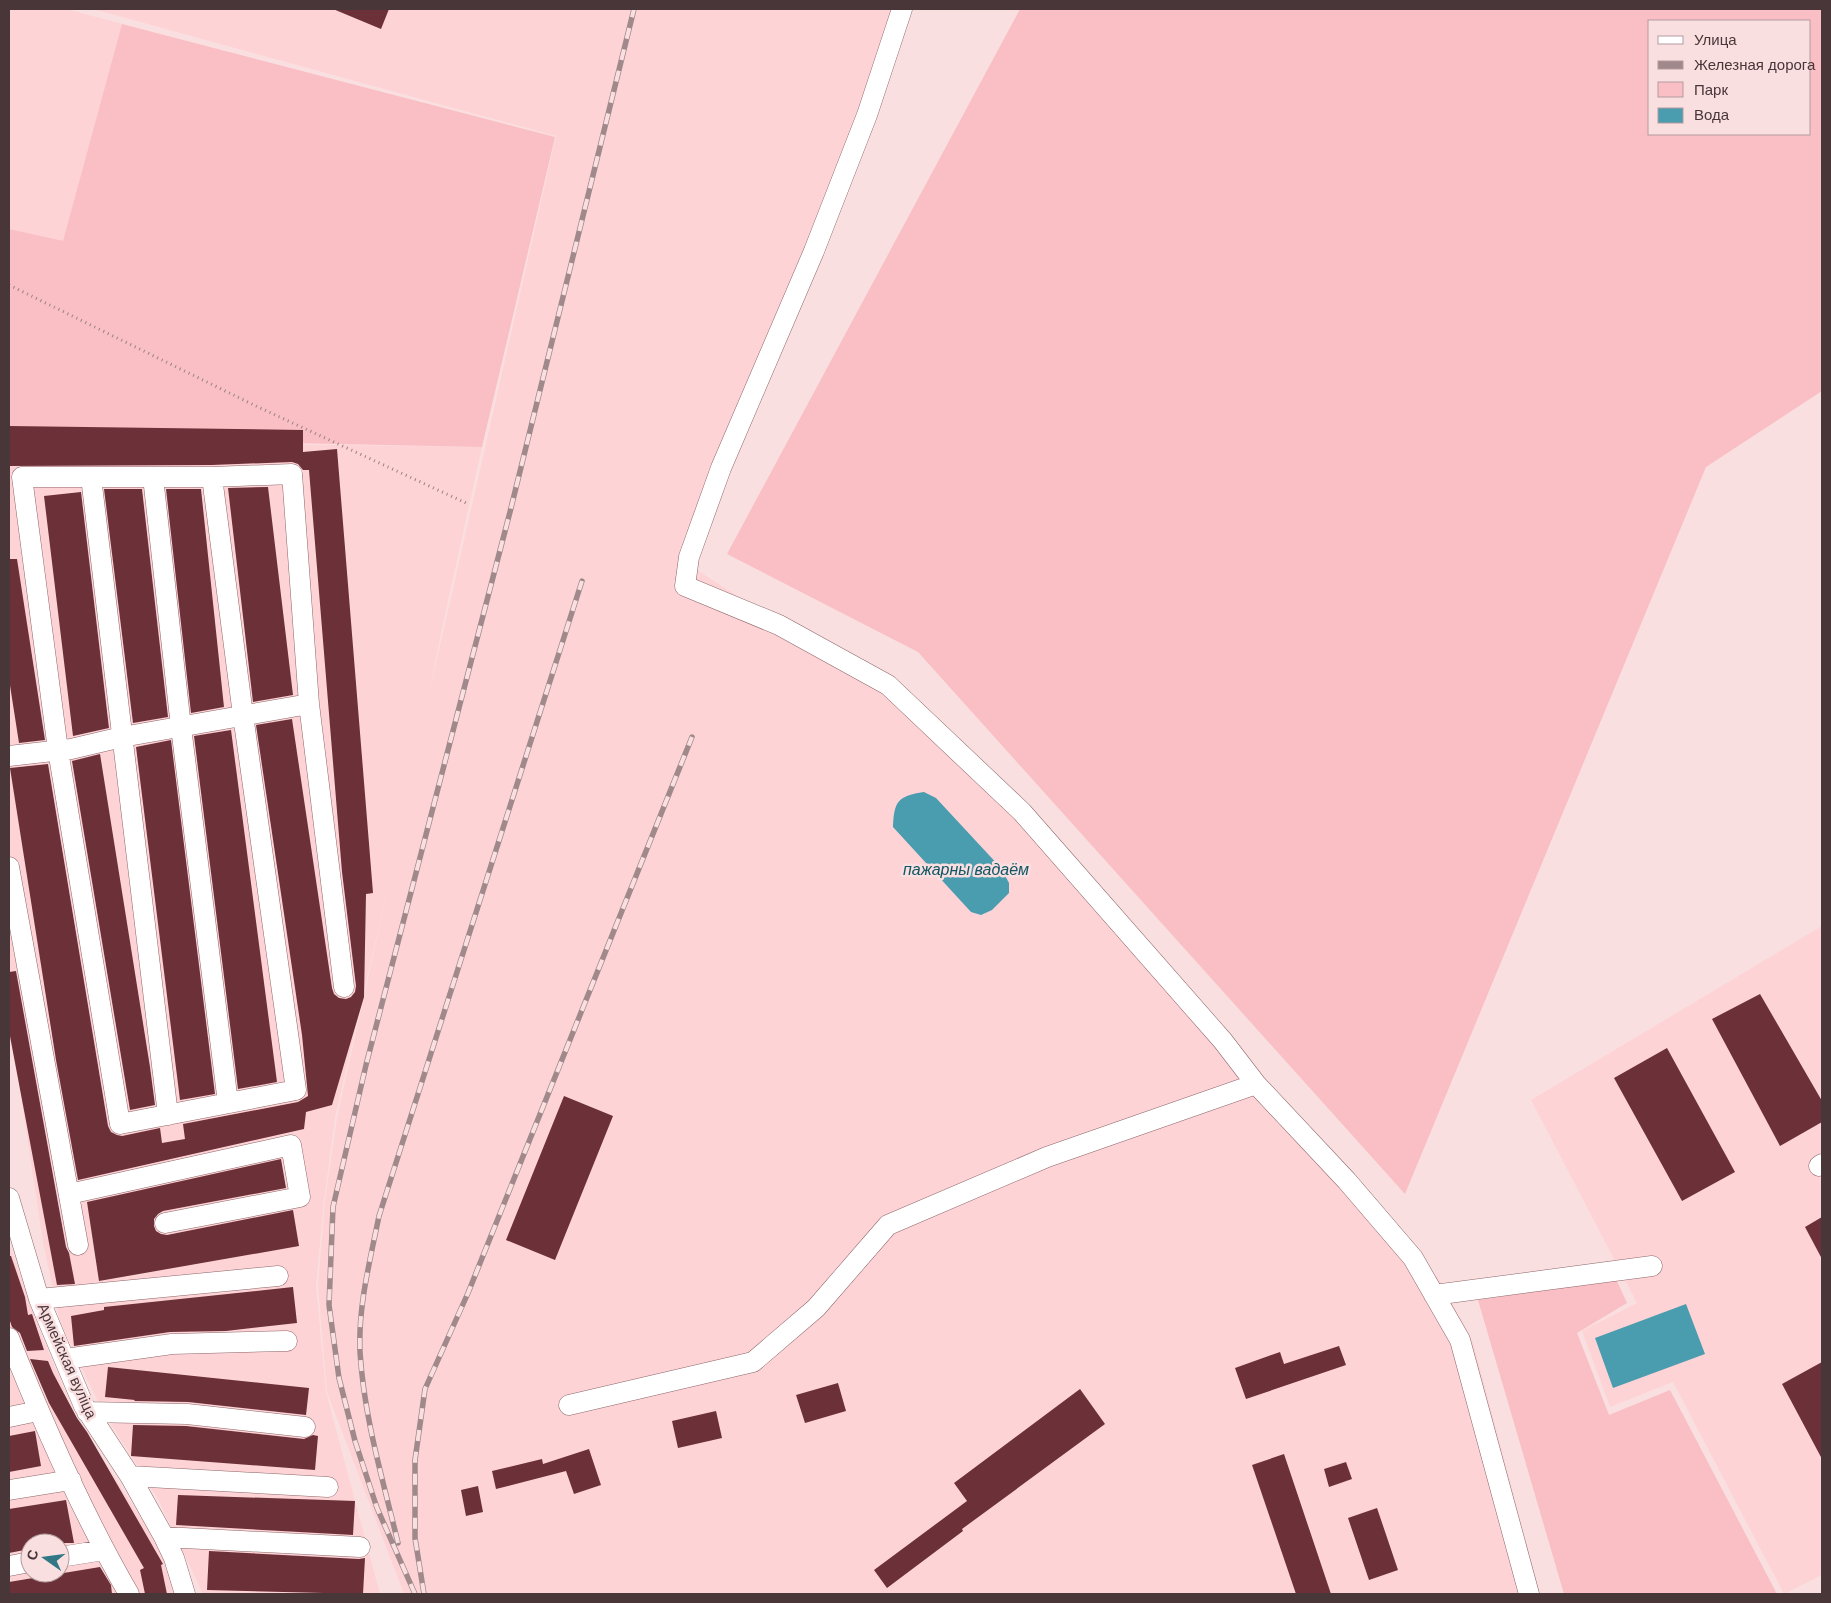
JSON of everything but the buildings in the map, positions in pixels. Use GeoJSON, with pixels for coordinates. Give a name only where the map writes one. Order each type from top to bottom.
{"type":"FeatureCollection","features":[{"type":"Feature","properties":{"kind":"street"},"geometry":{"type":"LineString","coordinates":[[902,9],[867,115],[814,251],[721,468],[689,557],[685,586],[779,625],[888,685],[1022,812],[1223,1042],[1256,1084],[1347,1181],[1413,1258],[1460,1340],[1529,1594]]}},
{"type":"Feature","properties":{"kind":"street"},"geometry":{"type":"LineString","coordinates":[[212,477],[242,715],[296,1090],[120,1124],[58,750],[22,477],[212,477],[292,474],[309,704],[344,987]]}},
{"type":"Feature","properties":{"kind":"street"},"geometry":{"type":"LineString","coordinates":[[91,477],[168,1115]]}},
{"type":"Feature","properties":{"kind":"street"},"geometry":{"type":"LineString","coordinates":[[153,477],[181,726],[228,1103]]}},
{"type":"Feature","properties":{"kind":"street"},"geometry":{"type":"LineString","coordinates":[[9,752],[58,750],[309,704]]}},
{"type":"Feature","properties":{"kind":"street"},"geometry":{"type":"LineString","coordinates":[[9,867],[78,1245]]}},
{"type":"Feature","properties":{"kind":"street"},"geometry":{"type":"LineString","coordinates":[[569,1405],[753,1362],[816,1308],[888,1226],[1048,1156],[1256,1084]]}},
{"type":"Feature","properties":{"kind":"street"},"geometry":{"type":"LineString","coordinates":[[69,1194],[291,1146],[300,1197],[165,1223]]}},
{"type":"Feature","properties":{"kind":"street","name":"Армейская вуліца"},"geometry":{"type":"LineString","coordinates":[[9,1198],[39,1299],[87,1412],[130,1476],[164,1537],[174,1558],[185,1594]]}},
{"type":"Feature","properties":{"kind":"street"},"geometry":{"type":"LineString","coordinates":[[1434,1295],[1652,1266]]}},
{"type":"Feature","properties":{"kind":"street"},"geometry":{"type":"LineString","coordinates":[[39,1299],[278,1276]]}},
{"type":"Feature","properties":{"kind":"street"},"geometry":{"type":"LineString","coordinates":[[65,1359],[172,1344],[287,1341]]}},
{"type":"Feature","properties":{"kind":"street"},"geometry":{"type":"LineString","coordinates":[[11,1348],[38,1411],[104,1550],[129,1594]]}},
{"type":"Feature","properties":{"kind":"street"},"geometry":{"type":"LineString","coordinates":[[9,1417],[38,1411]]}},
{"type":"Feature","properties":{"kind":"street"},"geometry":{"type":"LineString","coordinates":[[87,1412],[186,1414],[305,1427]]}},
{"type":"Feature","properties":{"kind":"street"},"geometry":{"type":"LineString","coordinates":[[130,1476],[328,1487]]}},
{"type":"Feature","properties":{"kind":"street"},"geometry":{"type":"LineString","coordinates":[[9,1490],[71,1480]]}},
{"type":"Feature","properties":{"kind":"street"},"geometry":{"type":"LineString","coordinates":[[164,1537],[360,1547]]}},
{"type":"Feature","properties":{"kind":"street"},"geometry":{"type":"LineString","coordinates":[[70,1555],[104,1550]]}},
{"type":"Feature","properties":{"kind":"path"},"geometry":{"type":"LineString","coordinates":[[9,285],[258,407],[466,503]]}},
{"type":"Feature","properties":{"kind":"shaded area"},"geometry":{"type":"Polygon","coordinates":[[[9,9],[67,9],[122,24],[63,242],[9,229],[9,9]]]}},
{"type":"Feature","properties":{"kind":"shaded area"},"geometry":{"type":"Polygon","coordinates":[[[93,9],[909,9],[721,480],[694,568],[895,699],[1020,815],[1370,1194],[1440,1281],[1473,1342],[1540,1594],[404,1594],[327,1392],[318,1286],[325,1201],[337,1118],[393,865],[335,1118],[324,1200],[316,1286],[326,1392],[380,1594],[203,1594],[158,1499],[101,1408],[60,1322],[43,1242],[9,1016],[9,440],[482,447],[429,694],[556,136],[93,9]]]}},
{"type":"Feature","properties":{"kind":"shaded area"},"geometry":{"type":"Polygon","coordinates":[[[1822,926],[1822,1575],[1784,1594],[1673,1382],[1610,1407],[1582,1331],[1637,1303],[1531,1100],[1822,926]]]}},
{"type":"Feature","properties":{"kind":"shaded area"},"geometry":{"type":"Polygon","coordinates":[[[9,1244],[43,1339],[76,1417],[167,1559],[174,1594],[9,1594],[9,1244]]]}},
{"type":"Feature","properties":{"kind":"green space"},"geometry":{"type":"Polygon","coordinates":[[[1020,9],[1822,9],[1822,391],[1706,467],[1405,1194],[918,652],[727,554],[1020,9]]]}},
{"type":"Feature","properties":{"kind":"green space"},"geometry":{"type":"Polygon","coordinates":[[[122,24],[555,137],[482,447],[9,437],[9,229],[63,241],[122,24]]]}},
{"type":"Feature","properties":{"kind":"green space"},"geometry":{"type":"Polygon","coordinates":[[[1616,1279],[1627,1303],[1577,1333],[1609,1415],[1670,1390],[1777,1594],[1564,1594],[1478,1300],[1616,1279]]]}},
{"type":"Feature","properties":{"kind":"water","name":"пажарны вадаём"},"geometry":{"type":"Polygon","coordinates":[[[924,792],[936,798],[1001,868],[1009,883],[1009,893],[992,910],[981,915],[971,912],[893,827],[896,806],[899,801],[908,796],[924,792]]]}},
{"type":"Feature","properties":{"kind":"water"},"geometry":{"type":"Polygon","coordinates":[[[1686,1304],[1705,1354],[1613,1388],[1595,1338],[1686,1304]]]}},
{"type":"Feature","properties":{"kind":"railway"},"geometry":{"type":"LineString","coordinates":[[415,1594],[377,1508],[355,1441],[339,1378],[329,1305],[333,1207],[366,1065],[510,512],[634,9]]}},
{"type":"Feature","properties":{"kind":"railway"},"geometry":{"type":"LineString","coordinates":[[398,1543],[375,1449],[362,1377],[360,1352],[361,1318],[369,1267],[379,1216],[582,581]]}},
{"type":"Feature","properties":{"kind":"railway"},"geometry":{"type":"LineString","coordinates":[[424,1594],[415,1538],[415,1460],[425,1389],[468,1293],[692,737]]}}]}
